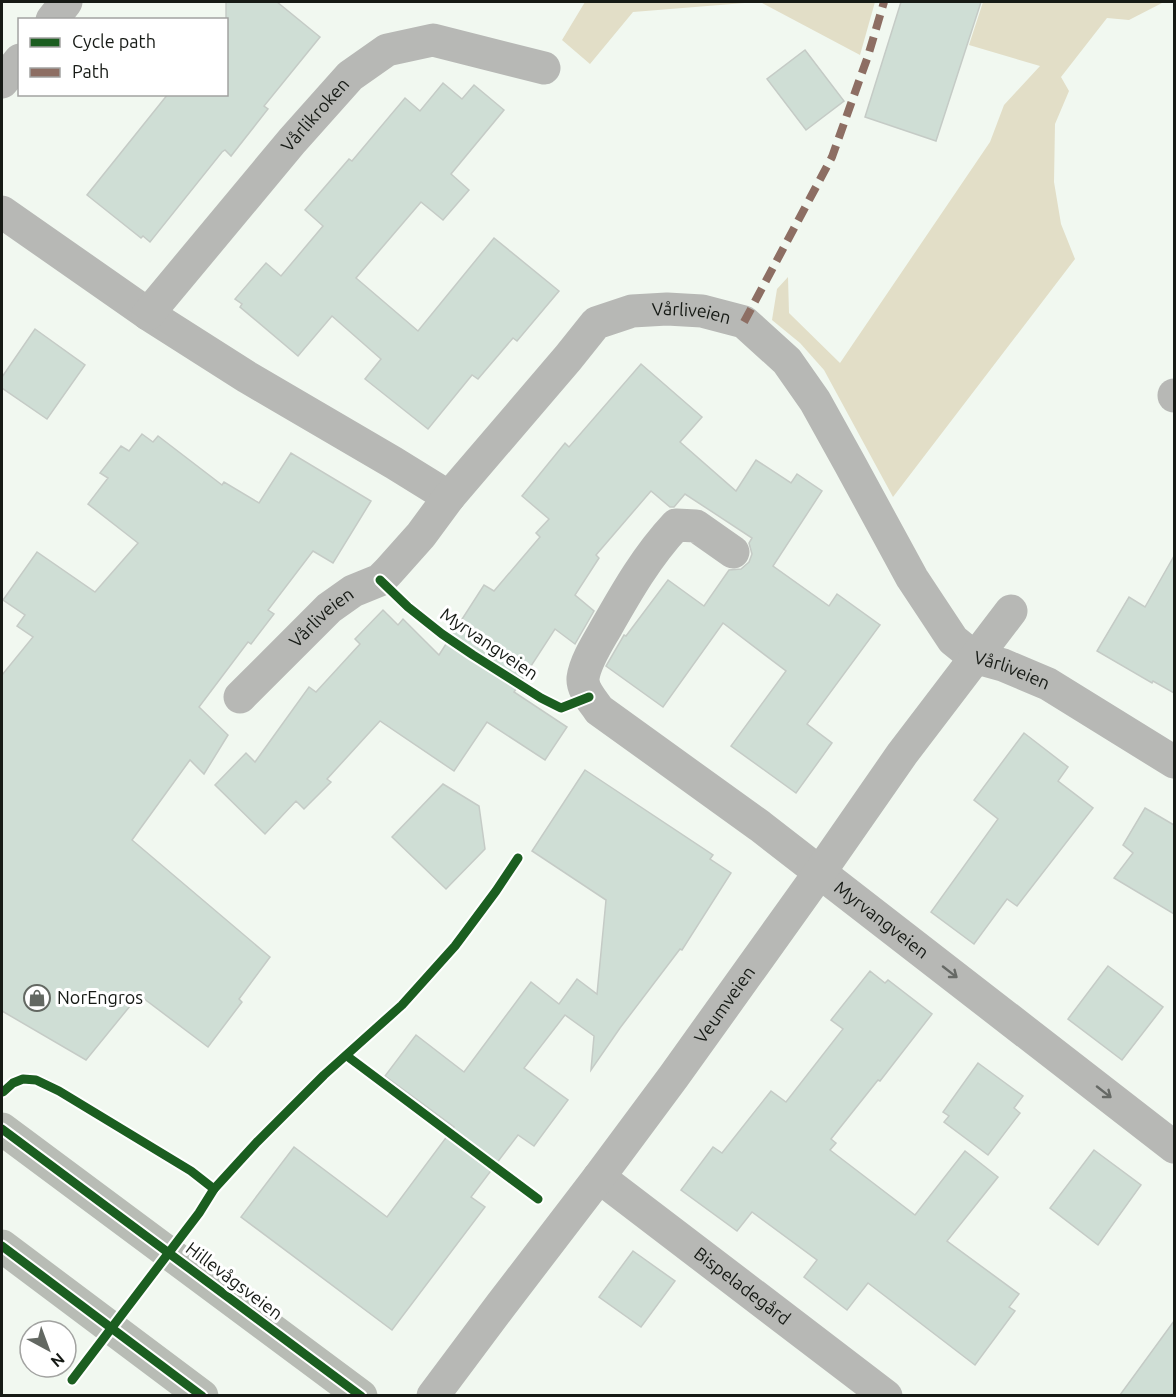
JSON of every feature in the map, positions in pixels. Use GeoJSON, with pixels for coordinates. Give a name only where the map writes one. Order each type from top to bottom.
{"type":"FeatureCollection","features":[{"type":"Feature","properties":{"kind":"main road","name":"Hillevågsveien"},"geometry":{"type":"LineString","coordinates":[[2,1129],[361,1395]]}},
{"type":"Feature","properties":{"kind":"main road"},"geometry":{"type":"LineString","coordinates":[[2,1246],[202,1395]]}},
{"type":"Feature","properties":{"kind":"street"},"geometry":{"type":"LineString","coordinates":[[54,18],[66,2]]}},
{"type":"Feature","properties":{"kind":"street","name":"Vårlikroken"},"geometry":{"type":"LineString","coordinates":[[148,314],[292,141],[350,76],[387,50],[434,40],[544,68]]}},
{"type":"Feature","properties":{"kind":"street"},"geometry":{"type":"LineString","coordinates":[[2,82],[18,62]]}},
{"type":"Feature","properties":{"kind":"street"},"geometry":{"type":"LineString","coordinates":[[2,212],[148,314],[252,380],[449,497]]}},
{"type":"Feature","properties":{"kind":"street","name":"Vårliveien"},"geometry":{"type":"LineString","coordinates":[[240,697],[329,608],[353,591],[380,580],[421,535],[449,497],[596,323],[632,310],[702,311],[744,322],[787,361],[814,400],[912,578],[954,640],[974,657],[1003,665],[1048,684],[1174,762]]}},
{"type":"Feature","properties":{"kind":"street","name":"Myrvangveien"},"geometry":{"type":"LineString","coordinates":[[733,552],[696,526],[676,525],[665,537],[637,575],[591,654],[583,679],[585,689],[599,710],[820,872],[1174,1147]]}},
{"type":"Feature","properties":{"kind":"street","name":"Veumveien"},"geometry":{"type":"LineString","coordinates":[[433,1395],[674,1076],[902,754],[1011,611]]}},
{"type":"Feature","properties":{"kind":"street","name":"Bispeladegård"},"geometry":{"type":"LineString","coordinates":[[599,1177],[886,1395]]}},
{"type":"Feature","properties":{"kind":"shaded area"},"geometry":{"type":"Polygon","coordinates":[[[585,2],[757,2],[633,12],[590,64],[562,40],[585,2]]]}},
{"type":"Feature","properties":{"kind":"shaded area"},"geometry":{"type":"Polygon","coordinates":[[[760,2],[875,2],[860,55],[760,2]]]}},
{"type":"Feature","properties":{"kind":"shaded area"},"geometry":{"type":"Polygon","coordinates":[[[983,2],[1164,2],[1129,20],[1107,18],[1061,77],[1069,91],[1055,124],[1054,182],[1061,224],[1075,259],[893,497],[824,370],[800,343],[772,320],[777,289],[788,277],[789,313],[840,363],[990,142],[1004,105],[1040,66],[969,45],[983,2]]]}},
{"type":"Feature","properties":{"kind":"building"},"geometry":{"type":"Polygon","coordinates":[[[226,2],[277,2],[320,37],[264,106],[268,109],[231,156],[225,150],[222,152],[150,242],[143,236],[141,238],[87,195],[166,96],[228,96],[228,18],[226,18],[226,2]]]}},
{"type":"Feature","properties":{"kind":"building"},"geometry":{"type":"Polygon","coordinates":[[[901,2],[981,2],[936,141],[865,117],[901,2]]]}},
{"type":"Feature","properties":{"kind":"building"},"geometry":{"type":"Polygon","coordinates":[[[805,50],[844,101],[806,130],[767,79],[805,50]]]}},
{"type":"Feature","properties":{"kind":"building"},"geometry":{"type":"Polygon","coordinates":[[[443,83],[462,99],[474,85],[504,110],[451,174],[469,190],[443,220],[421,202],[356,278],[418,331],[494,238],[559,291],[517,341],[513,338],[478,379],[472,375],[428,429],[365,379],[381,359],[332,316],[298,356],[240,307],[242,304],[235,299],[266,263],[281,276],[323,226],[305,210],[349,159],[352,161],[405,98],[420,111],[443,83]]]}},
{"type":"Feature","properties":{"kind":"building"},"geometry":{"type":"Polygon","coordinates":[[[35,329],[85,365],[47,419],[2,388],[2,377],[35,329]]]}},
{"type":"Feature","properties":{"kind":"building"},"geometry":{"type":"Polygon","coordinates":[[[641,364],[702,417],[680,442],[736,491],[756,460],[791,483],[797,474],[822,491],[773,566],[829,606],[837,594],[880,625],[807,724],[832,743],[796,793],[731,746],[786,671],[723,623],[663,707],[606,666],[624,635],[626,636],[668,580],[704,606],[729,570],[741,569],[749,562],[752,554],[749,543],[752,538],[685,494],[674,507],[670,507],[651,491],[596,555],[599,558],[575,595],[594,611],[575,644],[555,629],[514,692],[567,727],[545,760],[487,722],[454,771],[380,721],[327,779],[331,782],[304,809],[296,801],[265,834],[215,785],[246,753],[255,762],[309,687],[316,692],[360,644],[355,639],[383,610],[398,625],[403,619],[439,655],[484,585],[494,591],[540,537],[536,533],[549,519],[522,496],[565,443],[569,447],[641,364]]]}},
{"type":"Feature","properties":{"kind":"building"},"geometry":{"type":"Polygon","coordinates":[[[142,434],[153,442],[158,436],[222,485],[224,482],[259,503],[291,453],[371,501],[333,563],[313,551],[268,610],[274,614],[251,644],[248,642],[199,707],[228,735],[204,774],[190,760],[132,840],[270,957],[239,999],[242,1002],[208,1047],[139,995],[86,1060],[2,1011],[2,675],[33,637],[17,626],[25,615],[3,600],[37,552],[95,592],[138,543],[88,504],[108,478],[100,473],[121,446],[129,451],[142,434]]]}},
{"type":"Feature","properties":{"kind":"building"},"geometry":{"type":"Polygon","coordinates":[[[1174,556],[1174,693],[1097,651],[1129,597],[1145,607],[1174,556]]]}},
{"type":"Feature","properties":{"kind":"building"},"geometry":{"type":"Polygon","coordinates":[[[1024,733],[1068,767],[1058,781],[1093,808],[1017,906],[1007,899],[974,944],[931,912],[998,819],[974,800],[1024,733]]]}},
{"type":"Feature","properties":{"kind":"building"},"geometry":{"type":"Polygon","coordinates":[[[585,770],[713,855],[710,859],[731,873],[682,950],[680,949],[620,1028],[591,1070],[594,1036],[565,1015],[524,1068],[568,1100],[534,1146],[518,1135],[471,1197],[485,1207],[392,1330],[241,1217],[294,1147],[387,1217],[454,1127],[385,1076],[416,1035],[464,1072],[531,982],[559,1004],[577,979],[597,994],[606,900],[532,851],[585,770]]]}},
{"type":"Feature","properties":{"kind":"building"},"geometry":{"type":"Polygon","coordinates":[[[443,784],[479,806],[485,849],[446,889],[392,837],[443,784]]]}},
{"type":"Feature","properties":{"kind":"building"},"geometry":{"type":"Polygon","coordinates":[[[1145,808],[1174,825],[1174,914],[1114,878],[1133,853],[1123,845],[1145,808]]]}},
{"type":"Feature","properties":{"kind":"building"},"geometry":{"type":"Polygon","coordinates":[[[1108,966],[1163,1007],[1122,1060],[1068,1019],[1108,966]]]}},
{"type":"Feature","properties":{"kind":"building"},"geometry":{"type":"Polygon","coordinates":[[[870,971],[885,983],[888,980],[932,1014],[831,1139],[836,1143],[830,1150],[915,1215],[965,1151],[998,1177],[947,1241],[1019,1294],[1009,1307],[1015,1311],[975,1365],[868,1283],[847,1310],[804,1277],[817,1260],[752,1212],[737,1231],[681,1190],[713,1147],[722,1153],[771,1091],[786,1102],[843,1029],[831,1020],[870,971]]]}},
{"type":"Feature","properties":{"kind":"building"},"geometry":{"type":"Polygon","coordinates":[[[978,1063],[1023,1096],[1014,1108],[1020,1113],[988,1155],[944,1122],[949,1116],[943,1112],[978,1063]]]}},
{"type":"Feature","properties":{"kind":"building"},"geometry":{"type":"Polygon","coordinates":[[[1094,1150],[1141,1185],[1098,1245],[1050,1208],[1094,1150]]]}},
{"type":"Feature","properties":{"kind":"building"},"geometry":{"type":"Polygon","coordinates":[[[633,1251],[675,1281],[641,1327],[599,1297],[633,1251]]]}},
{"type":"Feature","properties":{"kind":"building"},"geometry":{"type":"Polygon","coordinates":[[[1174,1321],[1174,1395],[1120,1395],[1174,1321]]]}},
{"type":"Feature","properties":{"kind":"marked path"},"geometry":{"type":"LineString","coordinates":[[744,322],[832,157],[868,56],[884,2]]}},
{"type":"Feature","properties":{"kind":"cycle path"},"geometry":{"type":"LineString","coordinates":[[380,580],[408,607],[442,634],[541,698],[561,708],[589,697]]}},
{"type":"Feature","properties":{"kind":"cycle path"},"geometry":{"type":"LineString","coordinates":[[72,1380],[199,1213],[214,1189],[324,1075],[402,1005],[455,946],[518,858]]}},
{"type":"Feature","properties":{"kind":"cycle path"},"geometry":{"type":"LineString","coordinates":[[347,1056],[538,1199]]}},
{"type":"Feature","properties":{"kind":"cycle path"},"geometry":{"type":"LineString","coordinates":[[3,1092],[13,1083],[23,1079],[36,1080],[59,1091],[191,1171],[214,1189]]}},
{"type":"Feature","properties":{"kind":"cycle path"},"geometry":{"type":"LineString","coordinates":[[2,1129],[361,1396]]}},
{"type":"Feature","properties":{"kind":"cycle path"},"geometry":{"type":"LineString","coordinates":[[2,1246],[202,1396]]}},
{"type":"Feature","properties":{"kind":"place","name":"NorEngros"},"geometry":{"type":"Point","coordinates":[37,998]}}]}
